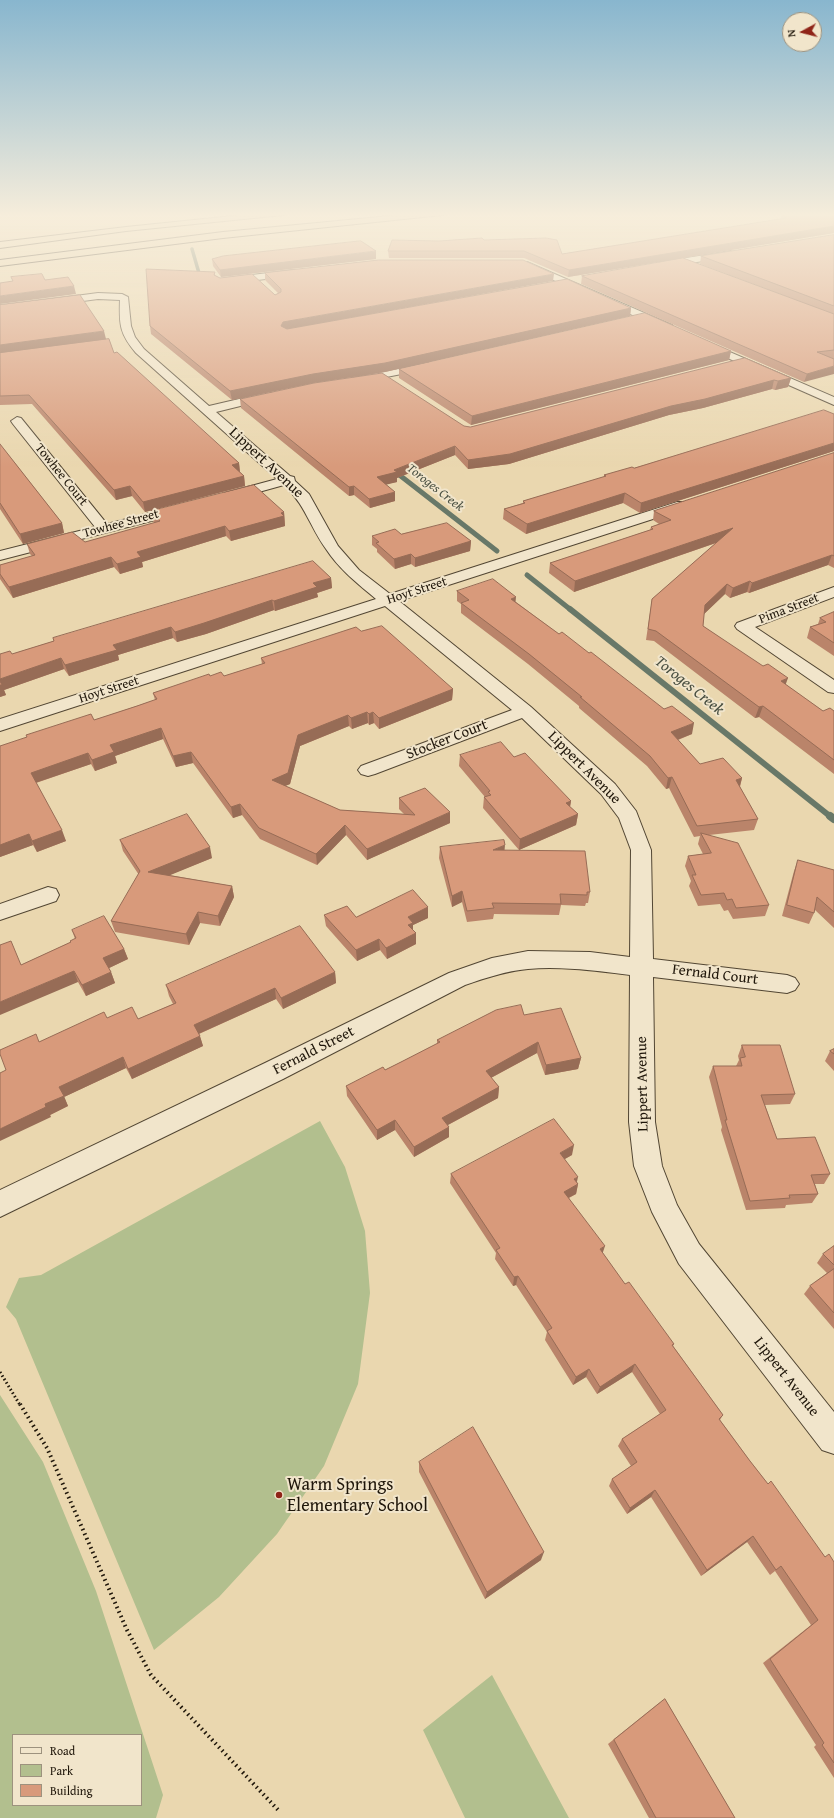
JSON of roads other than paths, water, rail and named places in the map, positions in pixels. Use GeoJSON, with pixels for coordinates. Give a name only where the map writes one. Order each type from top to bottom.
{"type":"FeatureCollection","features":[{"type":"Feature","properties":{"kind":"street","name":"Lippert Avenue"},"geometry":{"type":"LineString","coordinates":[[0,308],[83,298]]}},
{"type":"Feature","properties":{"kind":"street","name":"Lippert Avenue"},"geometry":{"type":"LineString","coordinates":[[122,298],[125,299],[124,329],[127,341],[289,480],[302,494],[332,548],[354,573],[387,601],[525,710],[608,789],[629,816],[641,850],[643,967],[642,1122],[648,1166],[666,1212],[690,1254],[834,1438]]}},
{"type":"Feature","properties":{"kind":"street"},"geometry":{"type":"LineString","coordinates":[[602,298],[680,333]]}},
{"type":"Feature","properties":{"kind":"street"},"geometry":{"type":"LineString","coordinates":[[630,320],[645,317]]}},
{"type":"Feature","properties":{"kind":"street"},"geometry":{"type":"LineString","coordinates":[[694,339],[834,401]]}},
{"type":"Feature","properties":{"kind":"street"},"geometry":{"type":"LineString","coordinates":[[728,365],[744,362]]}},
{"type":"Feature","properties":{"kind":"street"},"geometry":{"type":"LineString","coordinates":[[342,382],[386,376],[439,364]]}},
{"type":"Feature","properties":{"kind":"street"},"geometry":{"type":"LineString","coordinates":[[386,376],[398,384]]}},
{"type":"Feature","properties":{"kind":"street"},"geometry":{"type":"LineString","coordinates":[[208,410],[284,393]]}},
{"type":"Feature","properties":{"kind":"street","name":"Towhee Court"},"geometry":{"type":"LineString","coordinates":[[17,421],[104,529]]}},
{"type":"Feature","properties":{"kind":"street"},"geometry":{"type":"LineString","coordinates":[[219,499],[289,480]]}},
{"type":"Feature","properties":{"kind":"street","name":"Hoyt Street"},"geometry":{"type":"LineString","coordinates":[[0,725],[698,500]]}},
{"type":"Feature","properties":{"kind":"street","name":"Towhee Street"},"geometry":{"type":"LineString","coordinates":[[0,556],[196,505]]}},
{"type":"Feature","properties":{"kind":"street","name":"Pima Street"},"geometry":{"type":"LineString","coordinates":[[834,592],[744,626],[834,688]]}},
{"type":"Feature","properties":{"kind":"street","name":"Stocker Court"},"geometry":{"type":"LineString","coordinates":[[368,770],[525,710]]}},
{"type":"Feature","properties":{"kind":"street"},"geometry":{"type":"LineString","coordinates":[[0,912],[48,895]]}},
{"type":"Feature","properties":{"kind":"street","name":"Fernald Street"},"geometry":{"type":"LineString","coordinates":[[0,1204],[457,979],[492,967],[528,960],[590,961],[643,967]]}},
{"type":"Feature","properties":{"kind":"street","name":"Fernald Court"},"geometry":{"type":"LineString","coordinates":[[643,967],[787,984]]}},
{"type":"Feature","properties":{"kind":"waterway","name":"Toroges Creek"},"geometry":{"type":"LineString","coordinates":[[393,470],[497,551]]}},
{"type":"Feature","properties":{"kind":"waterway","name":"Toroges Creek"},"geometry":{"type":"LineString","coordinates":[[527,575],[571,610]]}},
{"type":"Feature","properties":{"kind":"waterway","name":"Toroges Creek"},"geometry":{"type":"LineString","coordinates":[[570,609],[831,817]]}},
{"type":"Feature","properties":{"kind":"waterway","name":"Toroges Creek"},"geometry":{"type":"LineString","coordinates":[[830,816],[834,819]]}},
{"type":"Feature","properties":{"kind":"place","name":"Warm Springs Elementary School"},"geometry":{"type":"Point","coordinates":[279,1495]}}]}
